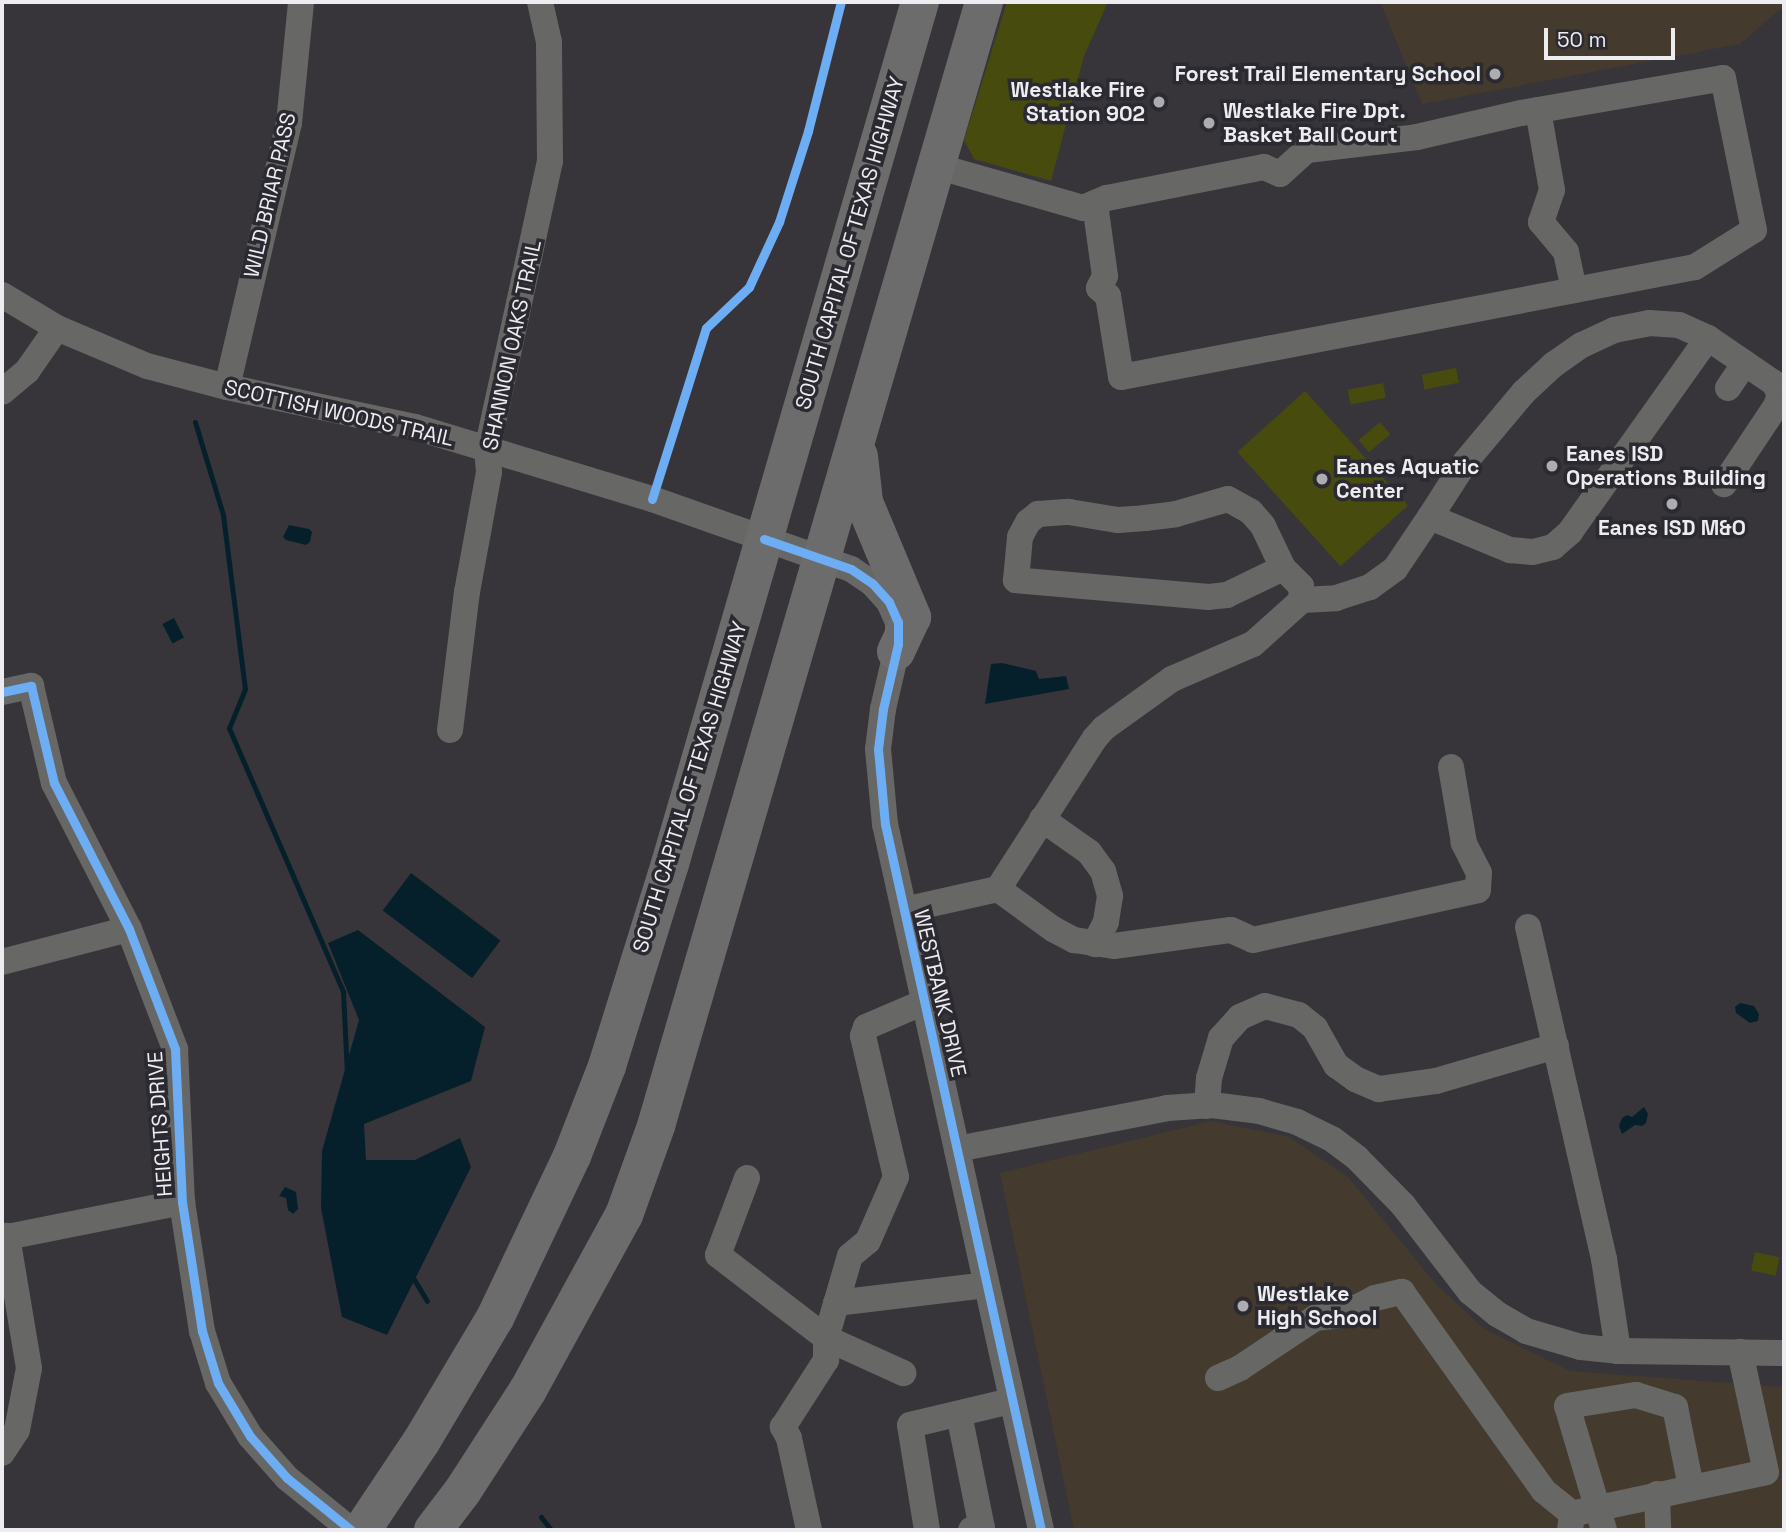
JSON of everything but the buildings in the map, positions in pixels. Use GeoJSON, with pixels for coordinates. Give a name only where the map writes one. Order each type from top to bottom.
{"type":"FeatureCollection","features":[{"type":"Feature","properties":{"kind":"highway","name":"SOUTH CAPITAL OF TEXAS HIGHWAY"},"geometry":{"type":"LineString","coordinates":[[362,1530],[421,1442],[495,1318],[572,1156],[607,1066],[670,864],[920,2]]}},
{"type":"Feature","properties":{"kind":"highway"},"geometry":{"type":"LineString","coordinates":[[433,1530],[462,1492],[528,1390],[624,1215],[656,1126],[984,2]]}},
{"type":"Feature","properties":{"kind":"highway"},"geometry":{"type":"LineString","coordinates":[[858,436],[864,502],[912,617],[896,651]]}},
{"type":"Feature","properties":{"kind":"street","name":"WILD BRIAR PASS"},"geometry":{"type":"LineString","coordinates":[[227,387],[289,123],[301,2]]}},
{"type":"Feature","properties":{"kind":"street","name":"SHANNON OAKS TRAIL"},"geometry":{"type":"LineString","coordinates":[[450,730],[467,592],[489,472],[487,450],[550,161],[549,42],[540,2]]}},
{"type":"Feature","properties":{"kind":"street"},"geometry":{"type":"LineString","coordinates":[[936,166],[1083,208],[1107,198],[1264,167],[1280,174],[1307,150],[1417,137],[1538,110],[1723,78],[1754,230],[1695,267],[1121,377],[1108,296],[1099,288],[1105,276],[1095,204]]}},
{"type":"Feature","properties":{"kind":"street"},"geometry":{"type":"LineString","coordinates":[[1538,110],[1552,190],[1541,222],[1566,252],[1574,290]]}},
{"type":"Feature","properties":{"kind":"street","name":"SCOTTISH WOODS TRAIL"},"geometry":{"type":"LineString","coordinates":[[2,295],[57,328],[147,366],[227,387],[415,427],[652,499],[764,539]]}},
{"type":"Feature","properties":{"kind":"street"},"geometry":{"type":"LineString","coordinates":[[904,910],[999,889],[1094,738],[1104,729],[1172,679],[1253,644],[1302,600],[1336,598],[1370,587],[1395,569],[1466,461],[1524,392],[1553,365],[1582,345],[1614,330],[1649,323],[1679,325],[1708,338],[1774,383],[1780,394],[1776,406],[1724,484]]}},
{"type":"Feature","properties":{"kind":"street"},"geometry":{"type":"LineString","coordinates":[[2,392],[27,371],[57,328]]}},
{"type":"Feature","properties":{"kind":"street"},"geometry":{"type":"LineString","coordinates":[[1430,517],[1510,550],[1533,552],[1553,547],[1570,533],[1708,338]]}},
{"type":"Feature","properties":{"kind":"street"},"geometry":{"type":"LineString","coordinates":[[1728,388],[1745,363]]}},
{"type":"Feature","properties":{"kind":"street"},"geometry":{"type":"LineString","coordinates":[[1283,568],[1227,595],[1209,597],[1016,580],[1020,537],[1028,522],[1038,514],[1069,512],[1118,520],[1145,518],[1175,514],[1228,499],[1251,512],[1263,526],[1283,568],[1301,586],[1302,600]]}},
{"type":"Feature","properties":{"kind":"street","name":"WESTBANK DRIVE"},"geometry":{"type":"LineString","coordinates":[[764,539],[851,569],[872,583],[889,602],[898,622],[896,651],[883,709],[879,771],[885,824],[1041,1530]]}},
{"type":"Feature","properties":{"kind":"street","name":"HEIGHTS DRIVE"},"geometry":{"type":"LineString","coordinates":[[2,692],[31,686],[54,783],[129,929],[175,1049],[182,1202],[202,1331],[218,1383],[250,1436],[287,1478],[351,1530]]}},
{"type":"Feature","properties":{"kind":"street"},"geometry":{"type":"LineString","coordinates":[[999,889],[1053,929],[1073,940],[1114,946],[1231,930],[1253,940],[1478,890],[1479,873],[1464,843],[1451,767]]}},
{"type":"Feature","properties":{"kind":"street"},"geometry":{"type":"LineString","coordinates":[[1042,820],[1089,852],[1103,871],[1110,896],[1107,922],[1095,944]]}},
{"type":"Feature","properties":{"kind":"street"},"geometry":{"type":"LineString","coordinates":[[1528,927],[1604,1259],[1618,1351]]}},
{"type":"Feature","properties":{"kind":"street"},"geometry":{"type":"LineString","coordinates":[[2,962],[129,929]]}},
{"type":"Feature","properties":{"kind":"street"},"geometry":{"type":"LineString","coordinates":[[808,1530],[789,1438],[783,1427],[826,1360],[826,1338],[850,1256],[868,1241],[896,1177],[863,1036],[866,1027],[925,1002]]}},
{"type":"Feature","properties":{"kind":"street"},"geometry":{"type":"LineString","coordinates":[[1207,1105],[1209,1078],[1221,1038],[1240,1017],[1265,1006],[1299,1015],[1315,1028],[1336,1065],[1355,1079],[1379,1089],[1436,1081],[1556,1046]]}},
{"type":"Feature","properties":{"kind":"street"},"geometry":{"type":"LineString","coordinates":[[957,1149],[1128,1113],[1207,1105],[1259,1111],[1297,1122],[1332,1139],[1379,1178],[1470,1292],[1497,1314],[1548,1339],[1618,1351],[1784,1353]]}},
{"type":"Feature","properties":{"kind":"street"},"geometry":{"type":"LineString","coordinates":[[747,1178],[718,1255],[826,1338],[903,1373]]}},
{"type":"Feature","properties":{"kind":"street"},"geometry":{"type":"LineString","coordinates":[[2,1453],[17,1430],[29,1368],[4,1237],[182,1202]]}},
{"type":"Feature","properties":{"kind":"street"},"geometry":{"type":"LineString","coordinates":[[836,1304],[986,1285]]}},
{"type":"Feature","properties":{"kind":"street"},"geometry":{"type":"LineString","coordinates":[[1218,1378],[1240,1368],[1315,1318],[1342,1314],[1375,1298],[1402,1292],[1544,1491],[1571,1522],[1601,1519],[1657,1494],[1775,1471],[1740,1352]]}},
{"type":"Feature","properties":{"kind":"street"},"geometry":{"type":"LineString","coordinates":[[1601,1519],[1567,1406],[1636,1395],[1675,1407],[1691,1487]]}},
{"type":"Feature","properties":{"kind":"street"},"geometry":{"type":"LineString","coordinates":[[927,1530],[910,1425],[1011,1401]]}},
{"type":"Feature","properties":{"kind":"street"},"geometry":{"type":"LineString","coordinates":[[959,1413],[982,1528],[971,1530]]}},
{"type":"Feature","properties":{"kind":"street"},"geometry":{"type":"LineString","coordinates":[[1657,1494],[1658,1530]]}},
{"type":"Feature","properties":{"kind":"shaded area"},"geometry":{"type":"Polygon","coordinates":[[[1007,2],[1108,2],[1084,56],[1051,181],[974,159],[964,140],[1007,2]]]}},
{"type":"Feature","properties":{"kind":"shaded area","name":"Forest Trail Elementary School"},"geometry":{"type":"Polygon","coordinates":[[[1380,2],[1784,2],[1784,6],[1740,44],[1422,104],[1380,2]]]}},
{"type":"Feature","properties":{"kind":"shaded area"},"geometry":{"type":"Polygon","coordinates":[[[1456,368],[1459,383],[1425,389],[1422,375],[1456,368]]]}},
{"type":"Feature","properties":{"kind":"shaded area"},"geometry":{"type":"Polygon","coordinates":[[[1383,383],[1386,398],[1351,405],[1348,390],[1383,383]]]}},
{"type":"Feature","properties":{"kind":"shaded area","name":"Eanes Aquatic Center"},"geometry":{"type":"Polygon","coordinates":[[[1305,391],[1408,505],[1340,566],[1237,452],[1305,391]]]}},
{"type":"Feature","properties":{"kind":"shaded area"},"geometry":{"type":"Polygon","coordinates":[[[1380,422],[1390,434],[1369,452],[1359,440],[1380,422]]]}},
{"type":"Feature","properties":{"kind":"shaded area","name":"Westlake High School"},"geometry":{"type":"Polygon","coordinates":[[[1211,1121],[1289,1137],[1348,1177],[1435,1283],[1484,1329],[1570,1371],[1784,1387],[1784,1530],[1074,1530],[1000,1173],[1211,1121]]]}},
{"type":"Feature","properties":{"kind":"shaded area"},"geometry":{"type":"Polygon","coordinates":[[[1755,1252],[1779,1257],[1776,1276],[1751,1271],[1755,1252]]]}},
{"type":"Feature","properties":{"kind":"water"},"geometry":{"type":"Polygon","coordinates":[[[289,525],[309,529],[312,532],[310,542],[306,545],[286,540],[283,537],[289,525]]]}},
{"type":"Feature","properties":{"kind":"water"},"geometry":{"type":"Polygon","coordinates":[[[174,618],[184,638],[172,644],[162,624],[174,618]]]}},
{"type":"Feature","properties":{"kind":"water"},"geometry":{"type":"Polygon","coordinates":[[[1002,663],[1036,671],[1039,679],[1066,676],[1069,689],[985,704],[991,664],[1002,663]]]}},
{"type":"Feature","properties":{"kind":"water"},"geometry":{"type":"Polygon","coordinates":[[[411,873],[500,940],[472,978],[383,911],[411,873]]]}},
{"type":"Feature","properties":{"kind":"water"},"geometry":{"type":"Polygon","coordinates":[[[358,930],[485,1027],[471,1081],[364,1124],[366,1160],[415,1160],[460,1138],[471,1167],[387,1335],[342,1317],[321,1208],[322,1151],[359,1020],[328,943],[358,930]]]}},
{"type":"Feature","properties":{"kind":"water"},"geometry":{"type":"Polygon","coordinates":[[[1740,1003],[1754,1006],[1759,1014],[1758,1021],[1750,1023],[1736,1013],[1735,1007],[1740,1003]]]}},
{"type":"Feature","properties":{"kind":"water"},"geometry":{"type":"Polygon","coordinates":[[[1644,1107],[1648,1114],[1646,1123],[1642,1126],[1635,1125],[1622,1134],[1619,1126],[1622,1118],[1627,1115],[1632,1117],[1644,1107]]]}},
{"type":"Feature","properties":{"kind":"water"},"geometry":{"type":"Polygon","coordinates":[[[285,1187],[296,1192],[298,1209],[293,1214],[288,1210],[286,1198],[279,1196],[285,1187]]]}},
{"type":"Feature","properties":{"kind":"waterway"},"geometry":{"type":"LineString","coordinates":[[195,422],[223,515],[245,689],[229,728],[343,992],[347,1073]]}},
{"type":"Feature","properties":{"kind":"waterway"},"geometry":{"type":"LineString","coordinates":[[412,1276],[427,1301]]}},
{"type":"Feature","properties":{"kind":"waterway"},"geometry":{"type":"LineString","coordinates":[[541,1517],[551,1530]]}},
{"type":"Feature","properties":{"kind":"cycle path"},"geometry":{"type":"LineString","coordinates":[[652,499],[706,328],[749,287],[779,222],[808,131],[841,2]]}},
{"type":"Feature","properties":{"kind":"cycle path"},"geometry":{"type":"LineString","coordinates":[[764,539],[851,569],[872,583],[889,602],[898,622],[898,644],[883,709],[878,749],[885,824],[1041,1530]]}},
{"type":"Feature","properties":{"kind":"cycle path"},"geometry":{"type":"LineString","coordinates":[[2,692],[31,686],[54,783],[129,929],[175,1049],[182,1202],[202,1331],[218,1383],[250,1436],[287,1478],[351,1530]]}},
{"type":"Feature","properties":{"kind":"place","name":"Forest Trail Elementary School"},"geometry":{"type":"Point","coordinates":[1495,74]}},
{"type":"Feature","properties":{"kind":"place","name":"Westlake Fire Station 902"},"geometry":{"type":"Point","coordinates":[1159,102]}},
{"type":"Feature","properties":{"kind":"place","name":"Westlake Fire Dpt. Basket Ball Court"},"geometry":{"type":"Point","coordinates":[1209,123]}},
{"type":"Feature","properties":{"kind":"place","name":"Eanes ISD Operations Building"},"geometry":{"type":"Point","coordinates":[1552,466]}},
{"type":"Feature","properties":{"kind":"place","name":"Eanes Aquatic Center"},"geometry":{"type":"Point","coordinates":[1322,479]}},
{"type":"Feature","properties":{"kind":"place","name":"Eanes ISD M&O"},"geometry":{"type":"Point","coordinates":[1672,504]}},
{"type":"Feature","properties":{"kind":"place","name":"Westlake High School"},"geometry":{"type":"Point","coordinates":[1243,1306]}}]}
